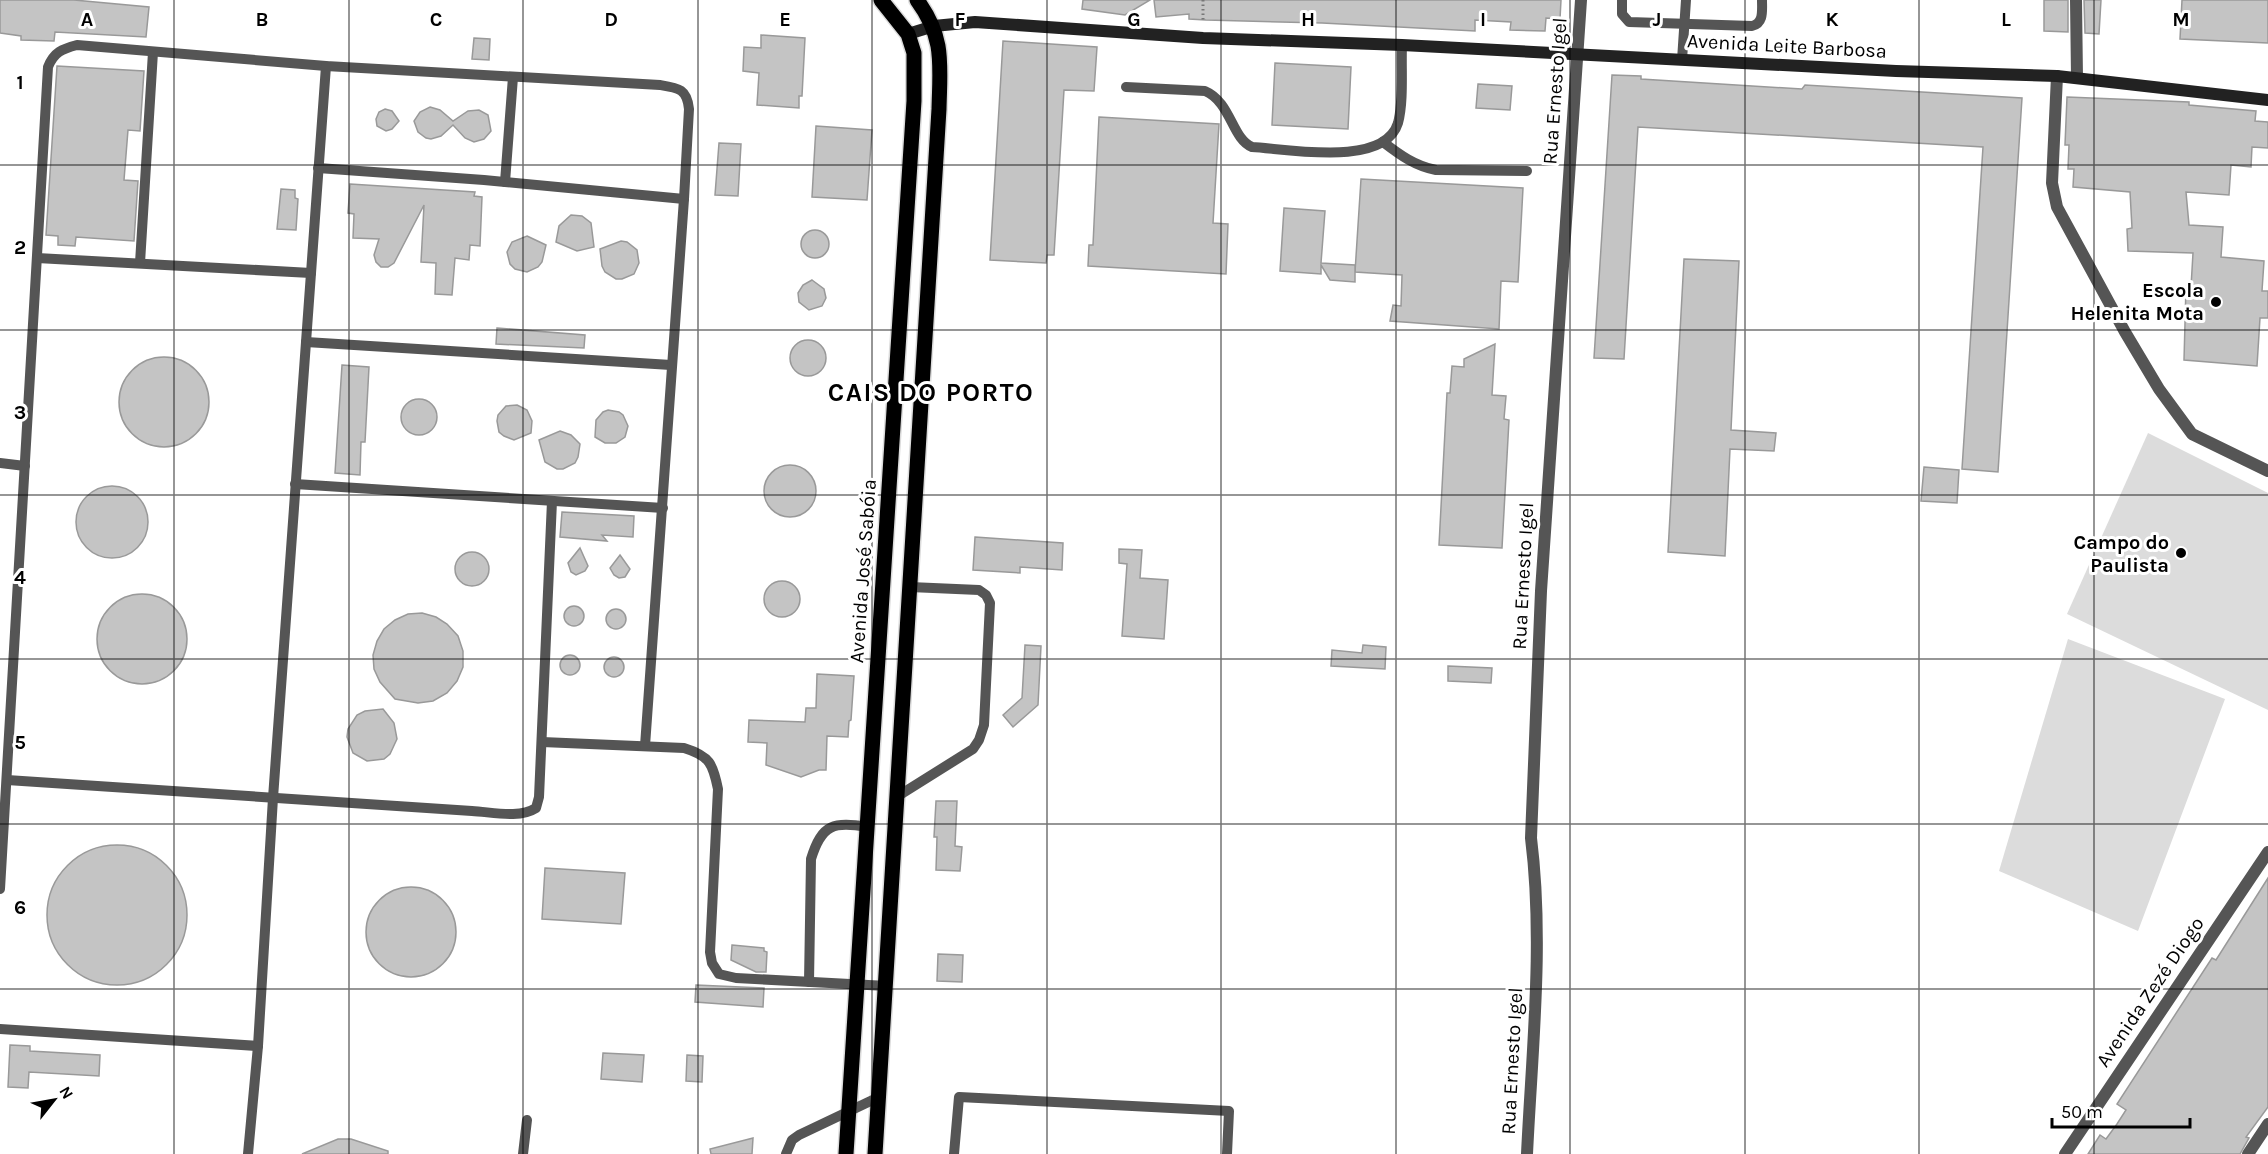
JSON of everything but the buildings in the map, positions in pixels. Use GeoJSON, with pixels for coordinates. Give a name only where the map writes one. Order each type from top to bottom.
{"type":"FeatureCollection","features":[{"type":"Feature","properties":{"kind":"main road","name":"Avenida José Sabóia"},"geometry":{"type":"LineString","coordinates":[[846,1154],[914,100],[914,53],[908,34],[881,0]]}},
{"type":"Feature","properties":{"kind":"main road"},"geometry":{"type":"LineString","coordinates":[[875,1154],[939,109],[940,51],[934,26],[917,0]]}},
{"type":"Feature","properties":{"kind":"street","name":"Rua Ernesto Igel"},"geometry":{"type":"LineString","coordinates":[[1527,1154],[1538,924],[1531,838],[1541,591],[1581,0]]}},
{"type":"Feature","properties":{"kind":"street"},"geometry":{"type":"LineString","coordinates":[[2076,0],[2077,77]]}},
{"type":"Feature","properties":{"kind":"street","name":"Avenida Leite Barbosa"},"geometry":{"type":"LineString","coordinates":[[908,34],[934,26],[975,22],[1203,38],[1402,45],[1896,71],[2077,77],[2268,100]]}},
{"type":"Feature","properties":{"kind":"street"},"geometry":{"type":"LineString","coordinates":[[2057,76],[2052,183],[2057,207],[2066,224],[2124,332],[2159,389],[2192,434],[2268,471]]}},
{"type":"Feature","properties":{"kind":"street","name":"Avenida Zezé Diogo"},"geometry":{"type":"LineString","coordinates":[[2069,1152],[2268,852]]}},
{"type":"Feature","properties":{"kind":"street"},"geometry":{"type":"LineString","coordinates":[[2248,1154],[2268,1124]]}},
{"type":"Feature","properties":{"kind":"lane"},"geometry":{"type":"LineString","coordinates":[[1622,0],[1622,14],[1629,22],[1757,25],[1761,20],[1762,0]]}},
{"type":"Feature","properties":{"kind":"lane"},"geometry":{"type":"LineString","coordinates":[[1682,60],[1686,0]]}},
{"type":"Feature","properties":{"kind":"lane"},"geometry":{"type":"LineString","coordinates":[[0,889],[48,67],[51,58],[57,52],[77,45],[326,66],[660,85],[672,87],[684,93],[688,98],[689,109],[684,199],[645,746]]}},
{"type":"Feature","properties":{"kind":"lane"},"geometry":{"type":"LineString","coordinates":[[1126,87],[1205,92],[1213,95],[1220,101],[1244,140],[1252,147],[1344,153],[1372,147],[1383,142],[1397,126],[1400,114],[1402,45]]}},
{"type":"Feature","properties":{"kind":"lane"},"geometry":{"type":"LineString","coordinates":[[140,263],[153,51]]}},
{"type":"Feature","properties":{"kind":"lane"},"geometry":{"type":"LineString","coordinates":[[248,1154],[258,1046],[273,798],[326,66]]}},
{"type":"Feature","properties":{"kind":"lane"},"geometry":{"type":"LineString","coordinates":[[505,182],[513,77]]}},
{"type":"Feature","properties":{"kind":"lane"},"geometry":{"type":"LineString","coordinates":[[1383,142],[1411,163],[1424,168],[1527,171]]}},
{"type":"Feature","properties":{"kind":"lane"},"geometry":{"type":"LineString","coordinates":[[318,168],[505,182],[684,199]]}},
{"type":"Feature","properties":{"kind":"lane"},"geometry":{"type":"LineString","coordinates":[[37,258],[311,273]]}},
{"type":"Feature","properties":{"kind":"lane"},"geometry":{"type":"LineString","coordinates":[[306,342],[671,365]]}},
{"type":"Feature","properties":{"kind":"lane"},"geometry":{"type":"LineString","coordinates":[[0,463],[25,466]]}},
{"type":"Feature","properties":{"kind":"lane"},"geometry":{"type":"LineString","coordinates":[[295,484],[663,508]]}},
{"type":"Feature","properties":{"kind":"lane"},"geometry":{"type":"LineString","coordinates":[[7,780],[523,814],[536,808],[539,797],[542,742],[552,501]]}},
{"type":"Feature","properties":{"kind":"lane"},"geometry":{"type":"LineString","coordinates":[[898,796],[973,749],[984,725],[990,603],[986,595],[979,590],[910,587]]}},
{"type":"Feature","properties":{"kind":"lane"},"geometry":{"type":"LineString","coordinates":[[542,742],[684,748],[699,753],[709,760],[715,771],[718,789],[710,952],[712,963],[719,974],[736,978],[887,986]]}},
{"type":"Feature","properties":{"kind":"lane"},"geometry":{"type":"LineString","coordinates":[[809,982],[812,859],[816,842],[823,832],[833,825],[868,827]]}},
{"type":"Feature","properties":{"kind":"lane"},"geometry":{"type":"LineString","coordinates":[[0,1029],[258,1046]]}},
{"type":"Feature","properties":{"kind":"lane"},"geometry":{"type":"LineString","coordinates":[[786,1154],[792,1140],[799,1135],[879,1097]]}},
{"type":"Feature","properties":{"kind":"lane"},"geometry":{"type":"LineString","coordinates":[[954,1154],[959,1097],[1229,1111],[1227,1154]]}},
{"type":"Feature","properties":{"kind":"lane"},"geometry":{"type":"LineString","coordinates":[[523,1154],[527,1120]]}},
{"type":"Feature","properties":{"kind":"path"},"geometry":{"type":"LineString","coordinates":[[1203,0],[1203,38]]}},
{"type":"Feature","properties":{"kind":"shaded area","name":"Campo do Paulista"},"geometry":{"type":"Polygon","coordinates":[[[2148,433],[2268,493],[2268,710],[2067,614],[2148,433]]]}},
{"type":"Feature","properties":{"kind":"shaded area"},"geometry":{"type":"Polygon","coordinates":[[[2068,639],[2225,699],[2138,931],[1999,871],[2068,639]]]}},
{"type":"Feature","properties":{"kind":"place","name":"Escola Helenita Mota"},"geometry":{"type":"Point","coordinates":[2216,302]}},
{"type":"Feature","properties":{"kind":"place","name":"Campo do Paulista"},"geometry":{"type":"Point","coordinates":[2181,553]}},
{"type":"Feature","properties":{"kind":"district","name":"CAIS DO PORTO"},"geometry":{"type":"Point","coordinates":[931,392]}}]}
